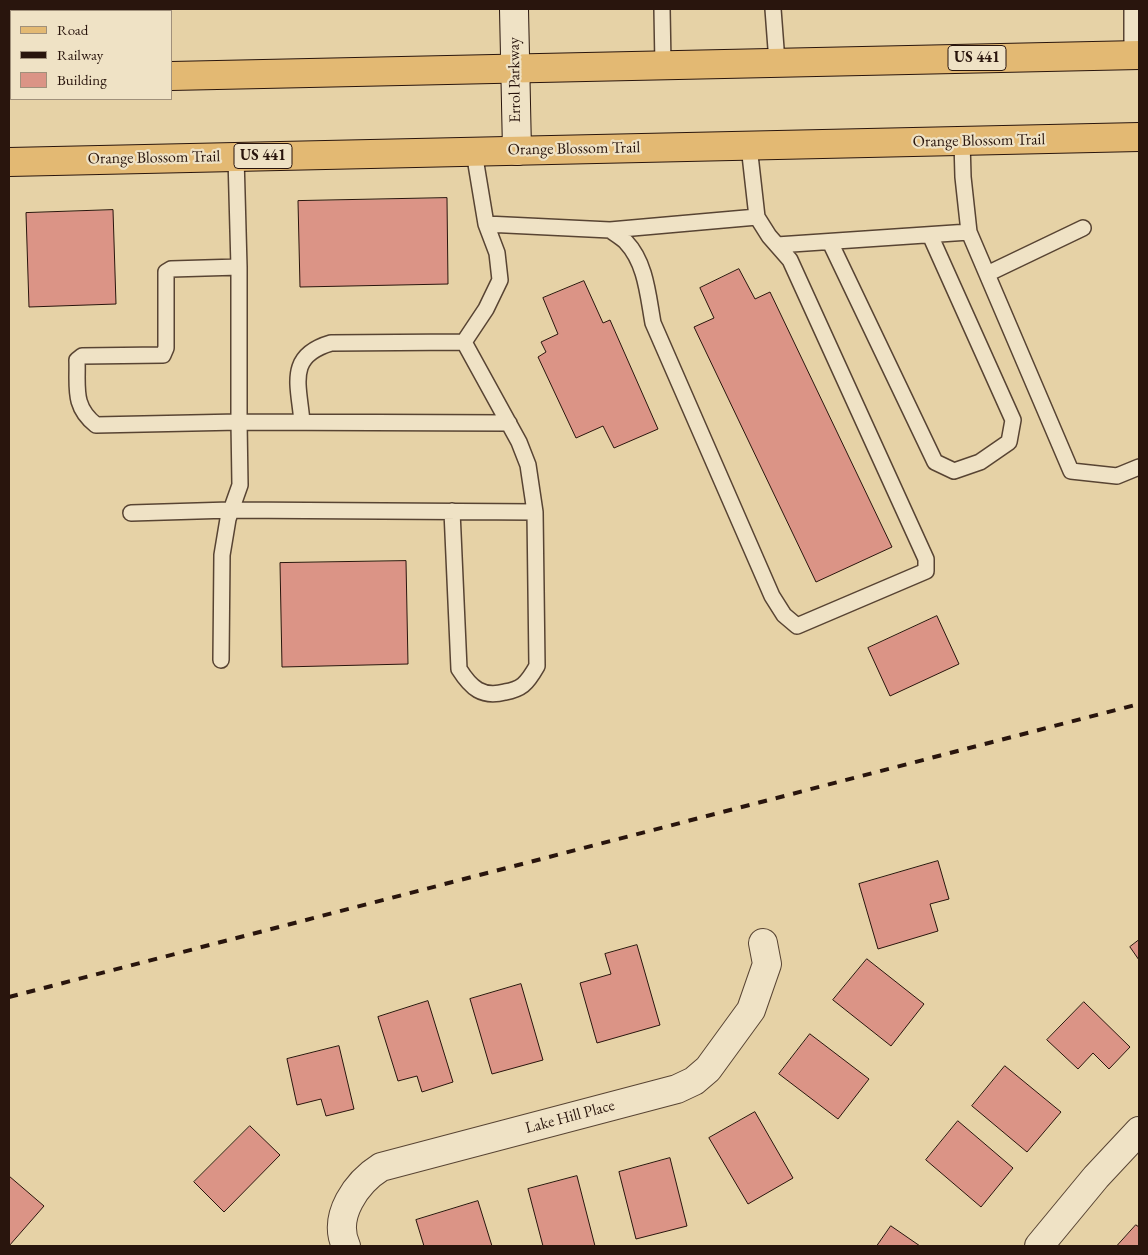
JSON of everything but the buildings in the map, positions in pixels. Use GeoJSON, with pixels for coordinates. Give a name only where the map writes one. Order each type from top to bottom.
{"type":"FeatureCollection","features":[{"type":"Feature","properties":{"kind":"main road","name":"US 441"},"geometry":{"type":"LineString","coordinates":[[172,76],[1136,55]]}},
{"type":"Feature","properties":{"kind":"main road","name":"Orange Blossom Trail"},"geometry":{"type":"LineString","coordinates":[[9,162],[1139,137]]}},
{"type":"Feature","properties":{"kind":"street","name":"Errol Parkway"},"geometry":{"type":"LineString","coordinates":[[514,9],[517,150]]}},
{"type":"Feature","properties":{"kind":"street","name":"Lake Hill Place"},"geometry":{"type":"LineString","coordinates":[[346,1246],[342,1226],[350,1199],[365,1178],[381,1166],[677,1089],[694,1081],[708,1069],[751,1010],[767,964],[763,944]]}},
{"type":"Feature","properties":{"kind":"street"},"geometry":{"type":"LineString","coordinates":[[1039,1246],[1096,1177],[1139,1131]]}},
{"type":"Feature","properties":{"kind":"lane"},"geometry":{"type":"LineString","coordinates":[[662,9],[663,65]]}},
{"type":"Feature","properties":{"kind":"lane"},"geometry":{"type":"LineString","coordinates":[[773,9],[777,62]]}},
{"type":"Feature","properties":{"kind":"lane"},"geometry":{"type":"LineString","coordinates":[[1132,9],[1136,55]]}},
{"type":"Feature","properties":{"kind":"lane"},"geometry":{"type":"LineString","coordinates":[[962,141],[963,177],[969,232],[1071,471],[1117,476],[1139,467]]}},
{"type":"Feature","properties":{"kind":"lane"},"geometry":{"type":"LineString","coordinates":[[610,230],[625,241],[634,252],[644,276],[652,323],[772,596],[784,615],[797,626],[926,571],[926,558],[790,260],[757,217],[748,146]]}},
{"type":"Feature","properties":{"kind":"lane"},"geometry":{"type":"LineString","coordinates":[[464,342],[486,309],[500,280],[497,253],[486,224],[474,152]]}},
{"type":"Feature","properties":{"kind":"lane"},"geometry":{"type":"LineString","coordinates":[[221,660],[222,555],[230,510],[240,485],[239,267],[236,157]]}},
{"type":"Feature","properties":{"kind":"lane"},"geometry":{"type":"LineString","coordinates":[[486,224],[610,230],[757,217]]}},
{"type":"Feature","properties":{"kind":"lane"},"geometry":{"type":"LineString","coordinates":[[987,274],[1083,228]]}},
{"type":"Feature","properties":{"kind":"lane"},"geometry":{"type":"LineString","coordinates":[[777,245],[969,232]]}},
{"type":"Feature","properties":{"kind":"lane"},"geometry":{"type":"LineString","coordinates":[[830,242],[935,462],[954,472],[980,462],[1009,442],[1013,420],[930,235]]}},
{"type":"Feature","properties":{"kind":"lane"},"geometry":{"type":"LineString","coordinates":[[239,267],[171,269],[166,272],[166,348],[163,355],[82,356],[77,360],[78,403],[85,416],[96,425],[239,422],[509,423]]}},
{"type":"Feature","properties":{"kind":"lane"},"geometry":{"type":"LineString","coordinates":[[302,422],[298,372],[302,360],[317,347],[331,343],[464,342]]}},
{"type":"Feature","properties":{"kind":"lane"},"geometry":{"type":"LineString","coordinates":[[452,511],[459,669],[474,688],[485,694],[497,694],[521,687],[529,679],[537,666],[535,512],[528,465],[519,442],[464,342]]}},
{"type":"Feature","properties":{"kind":"lane"},"geometry":{"type":"LineString","coordinates":[[131,513],[230,510],[535,512]]}},
{"type":"Feature","properties":{"kind":"railway"},"geometry":{"type":"LineString","coordinates":[[9,997],[1139,704]]}}]}
